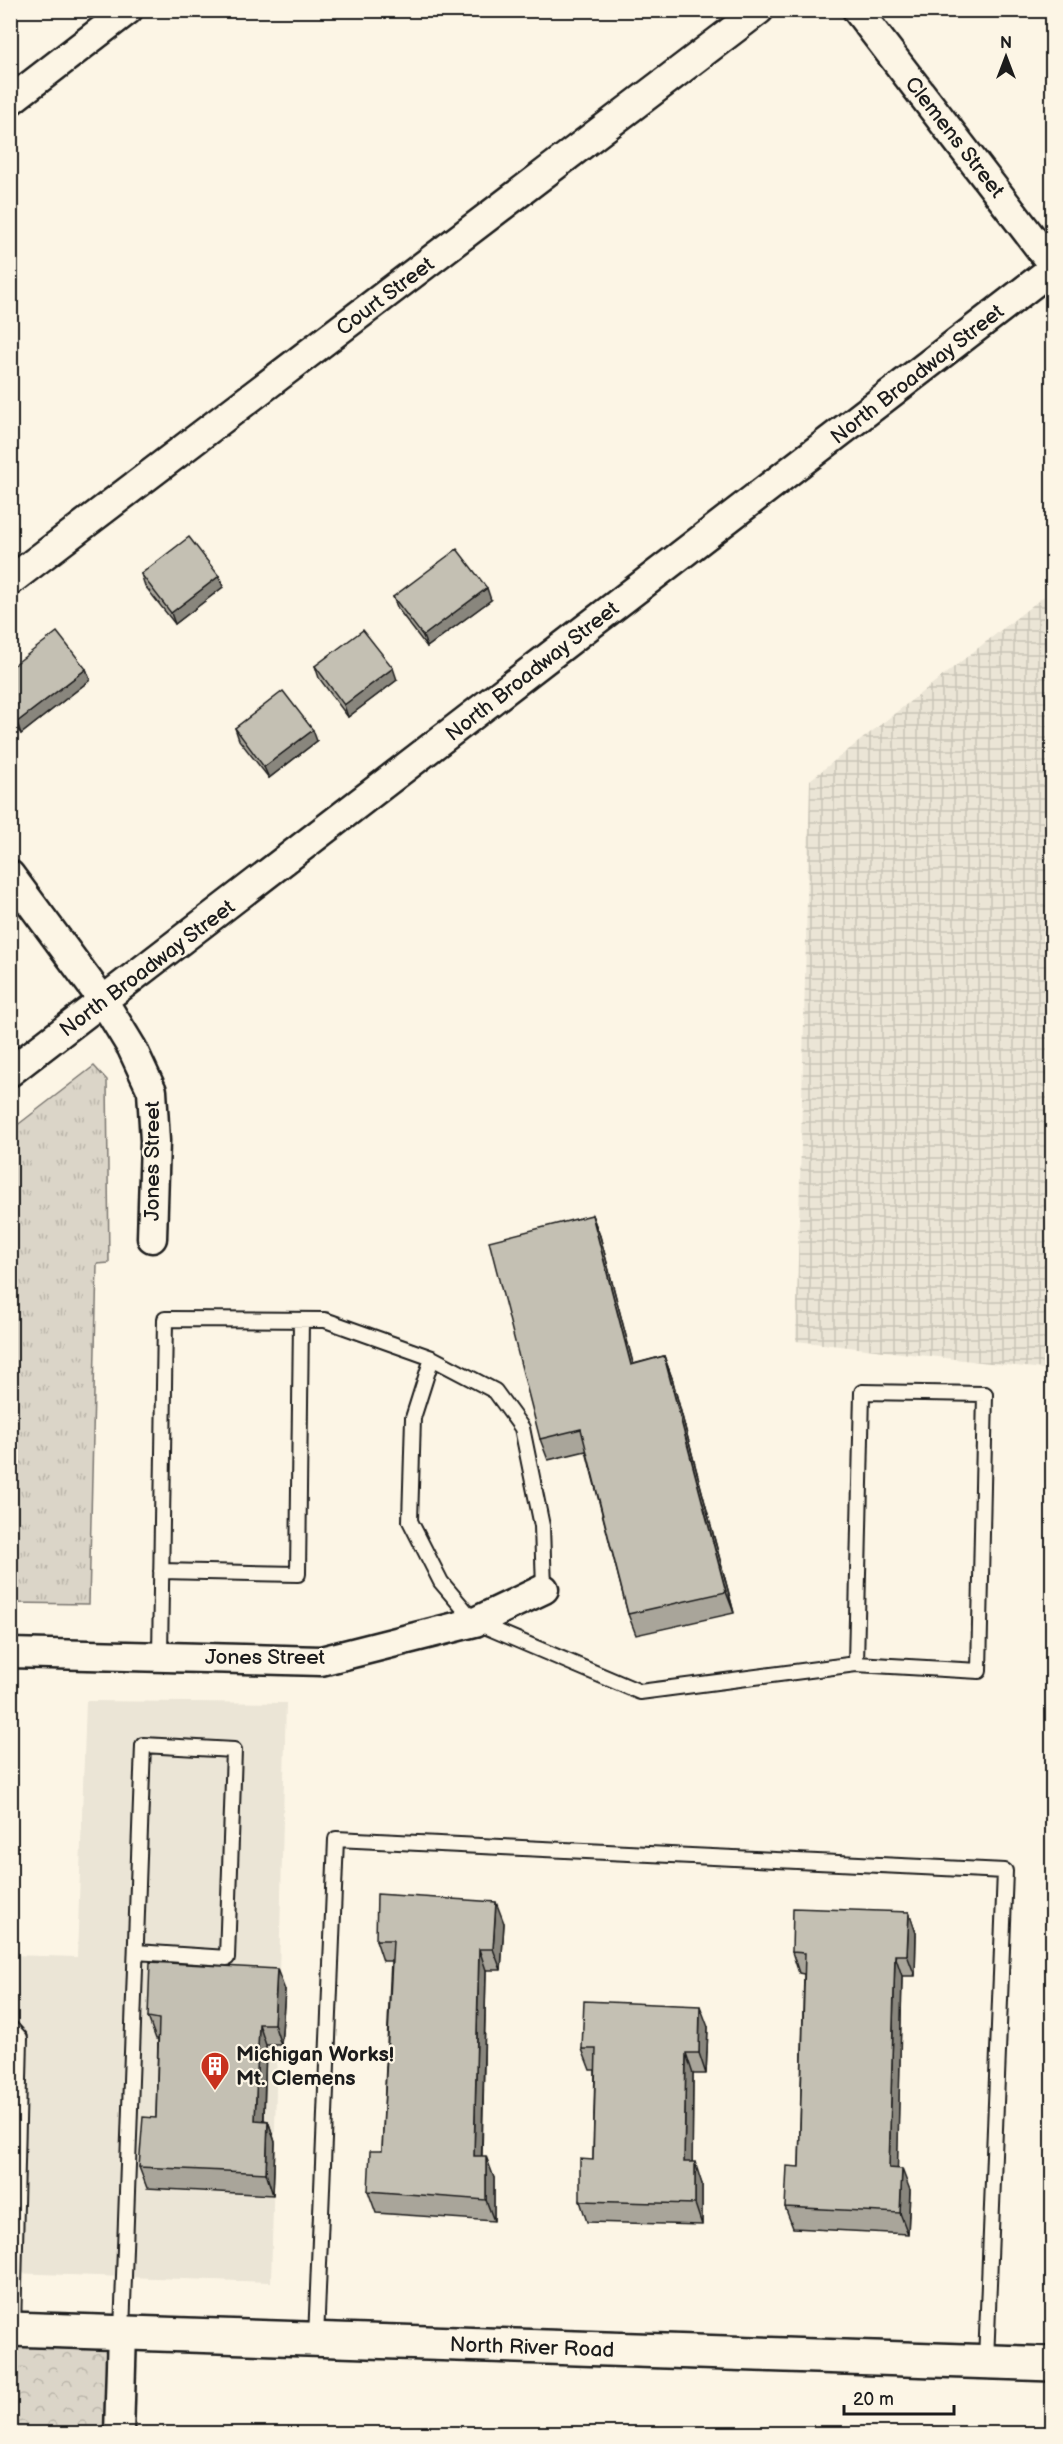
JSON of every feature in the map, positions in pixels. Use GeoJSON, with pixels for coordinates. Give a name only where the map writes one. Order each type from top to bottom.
{"type":"FeatureCollection","features":[{"type":"Feature","properties":{"kind":"street"},"geometry":{"type":"LineString","coordinates":[[10,101],[128,10]]}},
{"type":"Feature","properties":{"kind":"street","name":"Court Street"},"geometry":{"type":"LineString","coordinates":[[10,581],[759,10]]}},
{"type":"Feature","properties":{"kind":"street","name":"Clemens Street"},"geometry":{"type":"LineString","coordinates":[[857,10],[1053,264]]}},
{"type":"Feature","properties":{"kind":"street","name":"North Broadway Street"},"geometry":{"type":"LineString","coordinates":[[10,1072],[104,1002],[1053,269]]}},
{"type":"Feature","properties":{"kind":"street","name":"Jones Street"},"geometry":{"type":"LineString","coordinates":[[10,875],[104,1002],[132,1048],[153,1091],[155,1141],[152,1238]]}},
{"type":"Feature","properties":{"kind":"street","name":"Jones Street"},"geometry":{"type":"LineString","coordinates":[[10,1653],[321,1661],[475,1622],[544,1589]]}},
{"type":"Feature","properties":{"kind":"street","name":"North River Road"},"geometry":{"type":"LineString","coordinates":[[12,2329],[1053,2364]]}},
{"type":"Feature","properties":{"kind":"street"},"geometry":{"type":"LineString","coordinates":[[119,2433],[122,2332]]}},
{"type":"Feature","properties":{"kind":"lane"},"geometry":{"type":"LineString","coordinates":[[160,1656],[165,1319],[325,1320],[432,1358],[495,1391],[522,1428],[542,1526],[544,1589]]}},
{"type":"Feature","properties":{"kind":"lane"},"geometry":{"type":"LineString","coordinates":[[160,1571],[298,1574],[301,1320]]}},
{"type":"Feature","properties":{"kind":"lane"},"geometry":{"type":"LineString","coordinates":[[432,1358],[413,1418],[411,1521],[441,1582],[475,1622],[640,1692],[856,1664],[979,1671],[985,1394],[862,1392],[856,1664]]}},
{"type":"Feature","properties":{"kind":"lane"},"geometry":{"type":"LineString","coordinates":[[122,2332],[135,1952],[143,1745],[234,1750],[227,1958],[135,1952]]}},
{"type":"Feature","properties":{"kind":"lane"},"geometry":{"type":"LineString","coordinates":[[316,2339],[336,1839],[1005,1871],[986,2362]]}},
{"type":"Feature","properties":{"kind":"lane"},"geometry":{"type":"LineString","coordinates":[[10,2027],[20,2038],[12,2329]]}},
{"type":"Feature","properties":{"kind":"shaded area"},"geometry":{"type":"Polygon","coordinates":[[[1052,590],[1052,1370],[796,1341],[810,780],[1052,590]]]}},
{"type":"Feature","properties":{"kind":"shaded area"},"geometry":{"type":"Polygon","coordinates":[[[86,1701],[286,1703],[271,2282],[11,2273],[11,1955],[77,1957],[86,1701]]]}},
{"type":"Feature","properties":{"kind":"green space"},"geometry":{"type":"Polygon","coordinates":[[[94,1066],[107,1080],[109,1263],[97,1264],[89,1604],[11,1603],[11,1130],[94,1066]]]}},
{"type":"Feature","properties":{"kind":"green space"},"geometry":{"type":"Polygon","coordinates":[[[11,2328],[122,2332],[120,2433],[11,2434],[11,2328]]]}},
{"type":"Feature","properties":{"kind":"building"},"geometry":{"type":"Polygon","coordinates":[[[189,537],[219,576],[171,613],[141,574],[189,537]]]}},
{"type":"Feature","properties":{"kind":"building"},"geometry":{"type":"Polygon","coordinates":[[[457,549],[487,588],[423,636],[393,597],[457,549]]]}},
{"type":"Feature","properties":{"kind":"building"},"geometry":{"type":"Polygon","coordinates":[[[363,630],[393,668],[344,705],[315,666],[363,630]]]}},
{"type":"Feature","properties":{"kind":"building"},"geometry":{"type":"Polygon","coordinates":[[[57,632],[86,669],[17,722],[10,714],[10,668],[57,632]]]}},
{"type":"Feature","properties":{"kind":"building"},"geometry":{"type":"Polygon","coordinates":[[[283,691],[313,730],[264,767],[235,728],[283,691]]]}},
{"type":"Feature","properties":{"kind":"building"},"geometry":{"type":"Polygon","coordinates":[[[592,1215],[631,1365],[664,1356],[726,1592],[628,1614],[581,1429],[540,1439],[489,1241],[592,1215]]]}},
{"type":"Feature","properties":{"kind":"building"},"geometry":{"type":"Polygon","coordinates":[[[377,1894],[496,1902],[493,1949],[479,1949],[474,2156],[486,2156],[486,2200],[368,2191],[370,2151],[382,2151],[393,1940],[376,1940],[377,1894]]]}},
{"type":"Feature","properties":{"kind":"building"},"geometry":{"type":"Polygon","coordinates":[[[793,1908],[909,1912],[907,1955],[895,1955],[889,2168],[902,2169],[900,2213],[785,2207],[787,2166],[799,2167],[805,1953],[792,1952],[793,1908]]]}},
{"type":"Feature","properties":{"kind":"building","name":"Michigan Works! Mt. Clemens"},"geometry":{"type":"Polygon","coordinates":[[[150,1962],[277,1969],[274,2024],[259,2024],[255,2120],[268,2121],[266,2173],[139,2167],[143,2117],[156,2118],[159,2019],[148,2017],[150,1962]]]}},
{"type":"Feature","properties":{"kind":"building"},"geometry":{"type":"Polygon","coordinates":[[[584,2001],[700,2006],[699,2053],[686,2053],[684,2162],[695,2162],[695,2204],[580,2201],[580,2159],[593,2160],[596,2049],[582,2049],[584,2001]]]}},
{"type":"Feature","properties":{"kind":"place","name":"Michigan Works! Mt. Clemens"},"geometry":{"type":"Point","coordinates":[215,2092]}}]}
